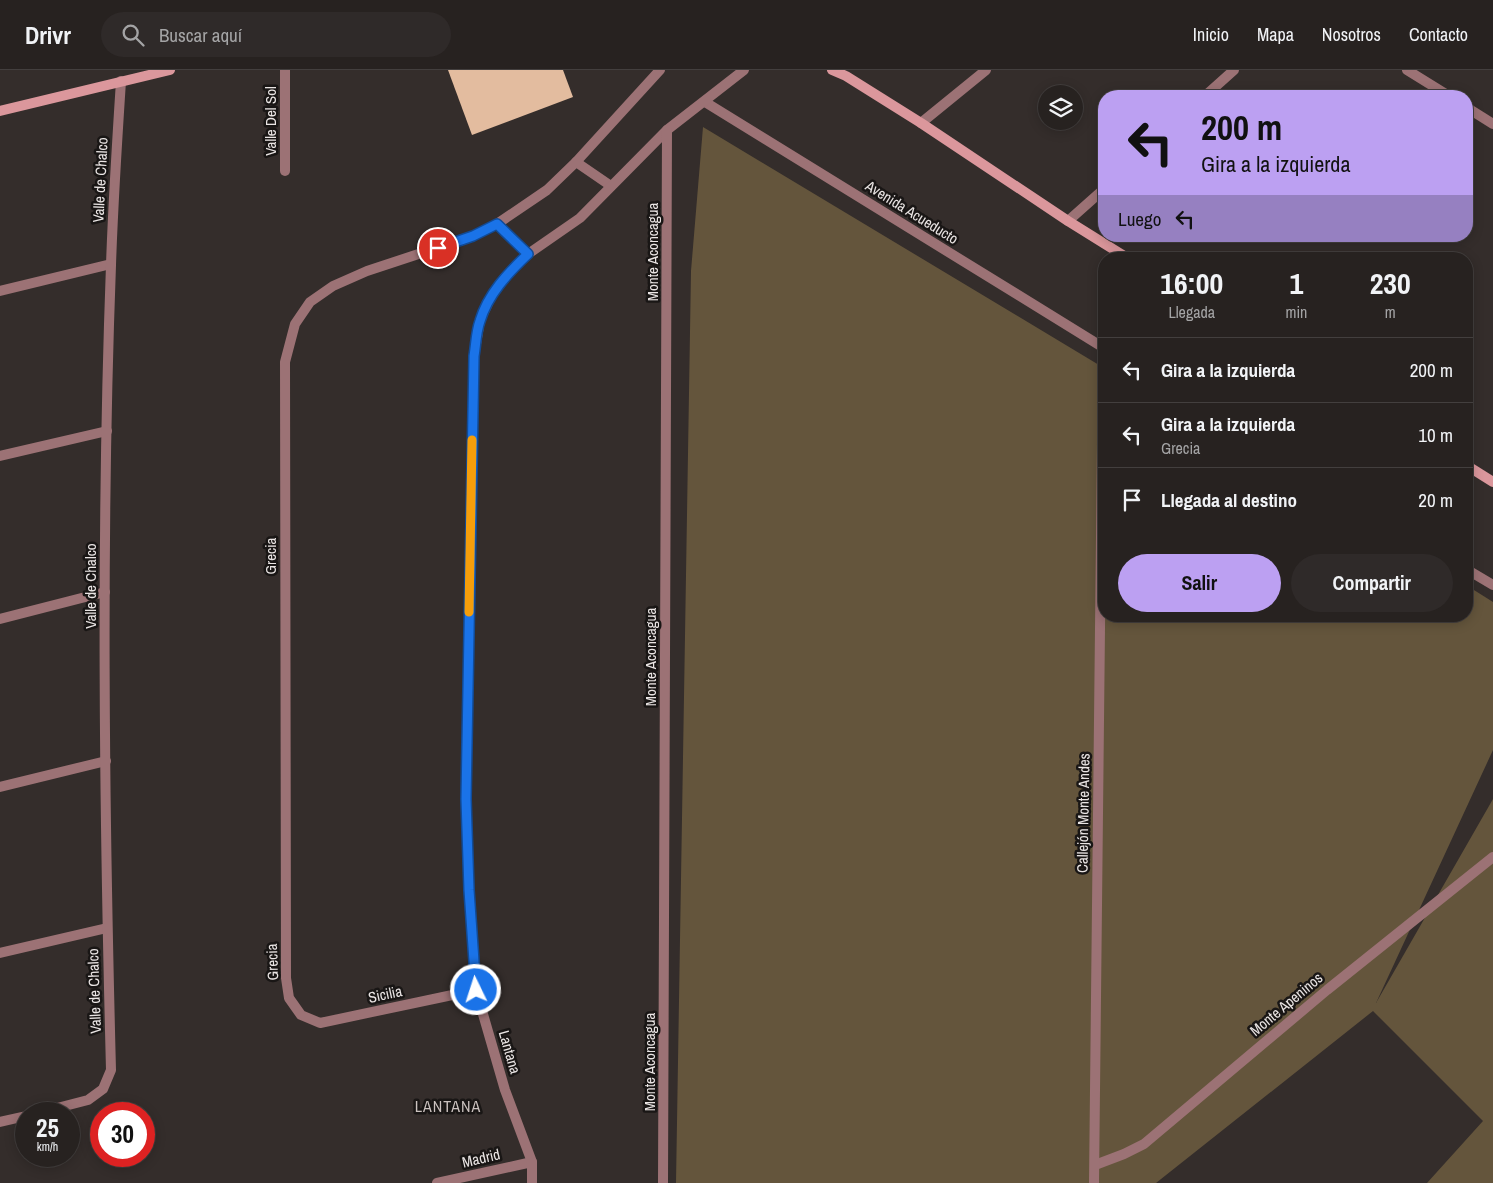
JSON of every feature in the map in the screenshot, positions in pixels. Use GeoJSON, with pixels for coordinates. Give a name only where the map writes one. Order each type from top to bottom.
{"type":"FeatureCollection","features":[{"type":"Feature","properties":{"kind":"street"},"geometry":{"type":"LineString","coordinates":[[0,111],[170,70]]}},
{"type":"Feature","properties":{"kind":"street","name":"Valle Del Sol"},"geometry":{"type":"LineString","coordinates":[[284,171],[285,70]]}},
{"type":"Feature","properties":{"kind":"street","name":"Grecia"},"geometry":{"type":"LineString","coordinates":[[302,1015],[289,998],[286,978],[284,362],[295,324],[310,302],[333,286],[368,271],[473,236],[497,224],[547,190],[576,162],[660,70]]}},
{"type":"Feature","properties":{"kind":"street","name":"Lantana"},"geometry":{"type":"LineString","coordinates":[[532,1183],[532,1162],[505,1090],[476,990],[469,890],[466,799],[474,356],[480,320],[492,295],[504,277],[528,254],[580,218],[667,130],[744,70]]}},
{"type":"Feature","properties":{"kind":"street"},"geometry":{"type":"LineString","coordinates":[[832,70],[846,76],[921,123],[1098,240]]}},
{"type":"Feature","properties":{"kind":"street"},"geometry":{"type":"LineString","coordinates":[[921,123],[986,70]]}},
{"type":"Feature","properties":{"kind":"street"},"geometry":{"type":"LineString","coordinates":[[1212,90],[1234,70]]}},
{"type":"Feature","properties":{"kind":"street"},"geometry":{"type":"LineString","coordinates":[[1407,70],[1439,90]]}},
{"type":"Feature","properties":{"kind":"street","name":"Valle de Chalco"},"geometry":{"type":"LineString","coordinates":[[80,1102],[88,1100],[103,1089],[111,1070],[107,928],[106,431],[111,264],[121,81]]}},
{"type":"Feature","properties":{"kind":"street","name":"Avenida Acueducto"},"geometry":{"type":"LineString","coordinates":[[705,102],[1098,344]]}},
{"type":"Feature","properties":{"kind":"street"},"geometry":{"type":"LineString","coordinates":[[1473,112],[1493,124]]}},
{"type":"Feature","properties":{"kind":"street","name":"Monte Aconcagua"},"geometry":{"type":"LineString","coordinates":[[663,1183],[667,130]]}},
{"type":"Feature","properties":{"kind":"street"},"geometry":{"type":"LineString","coordinates":[[576,162],[611,186]]}},
{"type":"Feature","properties":{"kind":"street"},"geometry":{"type":"LineString","coordinates":[[1068,221],[1098,194]]}},
{"type":"Feature","properties":{"kind":"street"},"geometry":{"type":"LineString","coordinates":[[497,224],[528,254]]}},
{"type":"Feature","properties":{"kind":"street"},"geometry":{"type":"LineString","coordinates":[[1102,242],[1118,252]]}},
{"type":"Feature","properties":{"kind":"street"},"geometry":{"type":"LineString","coordinates":[[0,291],[111,264]]}},
{"type":"Feature","properties":{"kind":"street"},"geometry":{"type":"LineString","coordinates":[[0,456],[106,431]]}},
{"type":"Feature","properties":{"kind":"street"},"geometry":{"type":"LineString","coordinates":[[1473,469],[1493,482]]}},
{"type":"Feature","properties":{"kind":"street"},"geometry":{"type":"LineString","coordinates":[[1473,573],[1493,586]]}},
{"type":"Feature","properties":{"kind":"street"},"geometry":{"type":"LineString","coordinates":[[0,619],[105,592]]}},
{"type":"Feature","properties":{"kind":"street","name":"Callejón Monte Andes"},"geometry":{"type":"LineString","coordinates":[[1094,1183],[1100,622]]}},
{"type":"Feature","properties":{"kind":"street"},"geometry":{"type":"LineString","coordinates":[[0,787],[106,761]]}},
{"type":"Feature","properties":{"kind":"street","name":"Monte Apeninos"},"geometry":{"type":"LineString","coordinates":[[1094,1165],[1144,1144],[1327,990],[1493,858]]}},
{"type":"Feature","properties":{"kind":"street"},"geometry":{"type":"LineString","coordinates":[[0,953],[107,928]]}},
{"type":"Feature","properties":{"kind":"street","name":"Sicilia"},"geometry":{"type":"LineString","coordinates":[[302,1015],[320,1023],[476,990]]}},
{"type":"Feature","properties":{"kind":"street"},"geometry":{"type":"LineString","coordinates":[[0,1122],[15,1119]]}},
{"type":"Feature","properties":{"kind":"street","name":"Madrid"},"geometry":{"type":"LineString","coordinates":[[436,1183],[532,1162]]}},
{"type":"Feature","properties":{"kind":"shaded area"},"geometry":{"type":"Polygon","coordinates":[[[703,127],[1098,364],[1098,622],[1473,622],[1473,589],[1493,602],[1493,750],[1376,1003],[1493,799],[1493,1183],[1427,1183],[1483,1121],[1373,1011],[1156,1183],[676,1183],[691,271],[703,127]]]}},
{"type":"Feature","properties":{"kind":"building"},"geometry":{"type":"Polygon","coordinates":[[[448,70],[563,70],[573,97],[472,135],[448,70]]]}},
{"type":"Feature","properties":{"kind":"slow traffic"},"geometry":{"type":"LineString","coordinates":[[469,612],[472,440]]}},
{"type":"Feature","properties":{"kind":"district","name":"LANTANA"},"geometry":{"type":"Point","coordinates":[448,1106]}},
{"type":"Feature","properties":{"kind":"route"},"geometry":{"type":"LineString","coordinates":[[438,248],[473,236],[497,224],[528,254],[504,277],[492,295],[480,320],[474,356],[466,799],[469,890],[476,990]]}}]}
